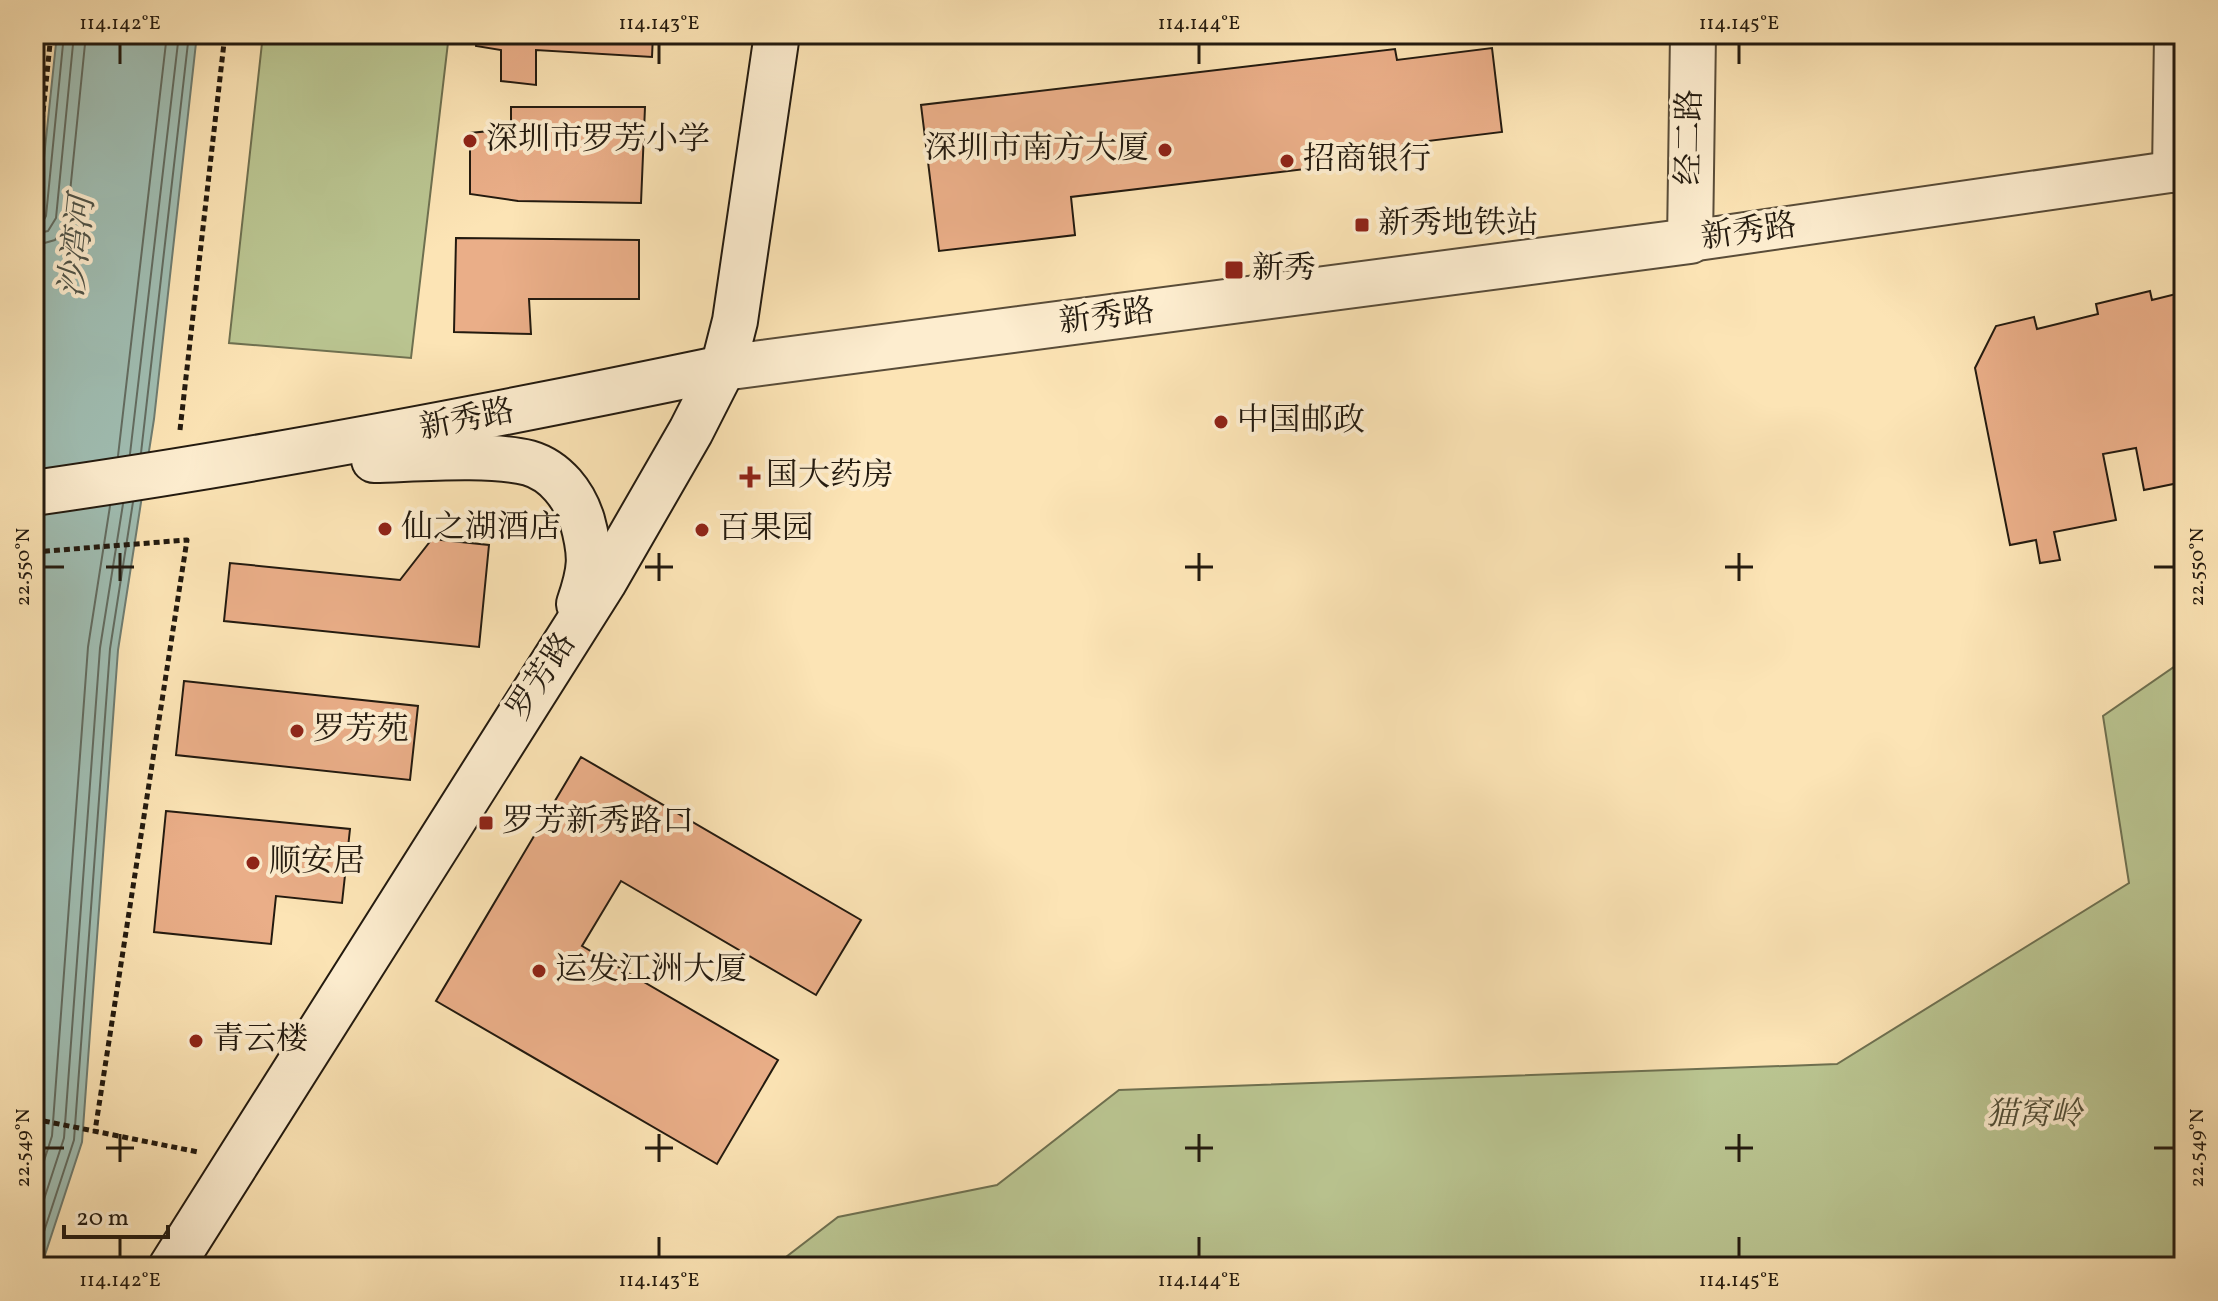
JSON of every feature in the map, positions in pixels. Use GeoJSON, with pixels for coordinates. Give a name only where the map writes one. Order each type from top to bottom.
{"type":"FeatureCollection","features":[{"type":"Feature","properties":{"kind":"main road","name":"罗芳路"},"geometry":{"type":"LineString","coordinates":[[171,1267],[567,640],[691,431],[723,368],[735,321],[777,34]]}},
{"type":"Feature","properties":{"kind":"main road","name":"经二路"},"geometry":{"type":"LineString","coordinates":[[1690,241],[1693,34]]}},
{"type":"Feature","properties":{"kind":"main road","name":"新秀路"},"geometry":{"type":"LineString","coordinates":[[34,493],[192,460],[455,424],[723,368],[1690,241]]}},
{"type":"Feature","properties":{"kind":"main road"},"geometry":{"type":"LineString","coordinates":[[192,460],[459,458],[530,464],[559,480],[577,503],[585,533],[591,569],[567,640]]}},
{"type":"Feature","properties":{"kind":"street"},"geometry":{"type":"LineString","coordinates":[[2175,34],[2179,171]]}},
{"type":"Feature","properties":{"kind":"street","name":"新秀路"},"geometry":{"type":"LineString","coordinates":[[1690,241],[2179,171]]}},
{"type":"Feature","properties":{"kind":"path"},"geometry":{"type":"LineString","coordinates":[[34,201],[51,34]]}},
{"type":"Feature","properties":{"kind":"path"},"geometry":{"type":"LineString","coordinates":[[192,460],[225,34]]}},
{"type":"Feature","properties":{"kind":"path"},"geometry":{"type":"LineString","coordinates":[[34,552],[187,540],[95,1131]]}},
{"type":"Feature","properties":{"kind":"path"},"geometry":{"type":"LineString","coordinates":[[34,1119],[238,1160]]}},
{"type":"Feature","properties":{"kind":"green space"},"geometry":{"type":"Polygon","coordinates":[[[263,34],[449,34],[411,358],[229,343],[263,34]]]}},
{"type":"Feature","properties":{"kind":"green space","name":"猫窝岭"},"geometry":{"type":"Polygon","coordinates":[[[2184,660],[2184,1267],[773,1267],[838,1217],[997,1185],[1119,1090],[1837,1064],[2129,883],[2103,716],[2184,660]]]}},
{"type":"Feature","properties":{"kind":"water","name":"沙湾河"},"geometry":{"type":"Polygon","coordinates":[[[57,34],[197,34],[154,419],[118,650],[82,1142],[41,1267],[34,1267],[34,253],[57,34]]]}},
{"type":"Feature","properties":{"kind":"building"},"geometry":{"type":"Polygon","coordinates":[[[476,34],[653,34],[652,57],[536,50],[536,85],[501,81],[501,50],[476,46],[476,34]]]}},
{"type":"Feature","properties":{"kind":"building","name":"深圳市南方大厦"},"geometry":{"type":"Polygon","coordinates":[[[1492,48],[1502,132],[1403,144],[1405,157],[1071,197],[1075,235],[939,251],[921,105],[1395,49],[1397,60],[1492,48]]]}},
{"type":"Feature","properties":{"kind":"building"},"geometry":{"type":"Polygon","coordinates":[[[511,107],[645,107],[641,203],[518,201],[470,194],[470,133],[511,129],[511,107]]]}},
{"type":"Feature","properties":{"kind":"building"},"geometry":{"type":"Polygon","coordinates":[[[456,238],[639,240],[639,299],[529,299],[531,334],[454,332],[456,238]]]}},
{"type":"Feature","properties":{"kind":"building"},"geometry":{"type":"Polygon","coordinates":[[[2150,291],[2152,300],[2184,292],[2184,474],[2178,483],[2144,490],[2136,448],[2103,454],[2116,520],[2054,532],[2060,560],[2040,563],[2036,540],[2010,545],[1975,368],[1996,326],[2034,317],[2037,329],[2098,314],[2096,304],[2150,291]]]}},
{"type":"Feature","properties":{"kind":"building"},"geometry":{"type":"Polygon","coordinates":[[[432,539],[489,545],[479,647],[224,621],[230,563],[400,580],[432,539]]]}},
{"type":"Feature","properties":{"kind":"building","name":"罗芳苑"},"geometry":{"type":"Polygon","coordinates":[[[184,681],[418,706],[410,780],[176,755],[184,681]]]}},
{"type":"Feature","properties":{"kind":"building","name":"运发江洲大厦"},"geometry":{"type":"Polygon","coordinates":[[[581,757],[861,920],[816,995],[621,881],[582,946],[778,1060],[717,1164],[436,1001],[581,757]]]}},
{"type":"Feature","properties":{"kind":"building","name":"顺安居"},"geometry":{"type":"Polygon","coordinates":[[[166,811],[350,829],[342,903],[276,896],[271,944],[154,932],[166,811]]]}},
{"type":"Feature","properties":{"kind":"place","name":"深圳市罗芳小学"},"geometry":{"type":"Point","coordinates":[470,141]}},
{"type":"Feature","properties":{"kind":"place","name":"深圳市南方大厦"},"geometry":{"type":"Point","coordinates":[1165,150]}},
{"type":"Feature","properties":{"kind":"place","name":"招商银行"},"geometry":{"type":"Point","coordinates":[1287,161]}},
{"type":"Feature","properties":{"kind":"place","name":"新秀地铁站"},"geometry":{"type":"Point","coordinates":[1362,225]}},
{"type":"Feature","properties":{"kind":"place","name":"新秀"},"geometry":{"type":"Point","coordinates":[1234,270]}},
{"type":"Feature","properties":{"kind":"place","name":"中国邮政"},"geometry":{"type":"Point","coordinates":[1221,422]}},
{"type":"Feature","properties":{"kind":"place","name":"国大药房"},"geometry":{"type":"Point","coordinates":[750,477]}},
{"type":"Feature","properties":{"kind":"place","name":"仙之湖酒店"},"geometry":{"type":"Point","coordinates":[385,529]}},
{"type":"Feature","properties":{"kind":"place","name":"百果园"},"geometry":{"type":"Point","coordinates":[702,530]}},
{"type":"Feature","properties":{"kind":"place","name":"罗芳苑"},"geometry":{"type":"Point","coordinates":[297,731]}},
{"type":"Feature","properties":{"kind":"place","name":"罗芳新秀路口"},"geometry":{"type":"Point","coordinates":[486,823]}},
{"type":"Feature","properties":{"kind":"place","name":"顺安居"},"geometry":{"type":"Point","coordinates":[253,863]}},
{"type":"Feature","properties":{"kind":"place","name":"运发江洲大厦"},"geometry":{"type":"Point","coordinates":[539,971]}},
{"type":"Feature","properties":{"kind":"place","name":"青云楼"},"geometry":{"type":"Point","coordinates":[196,1041]}}]}
